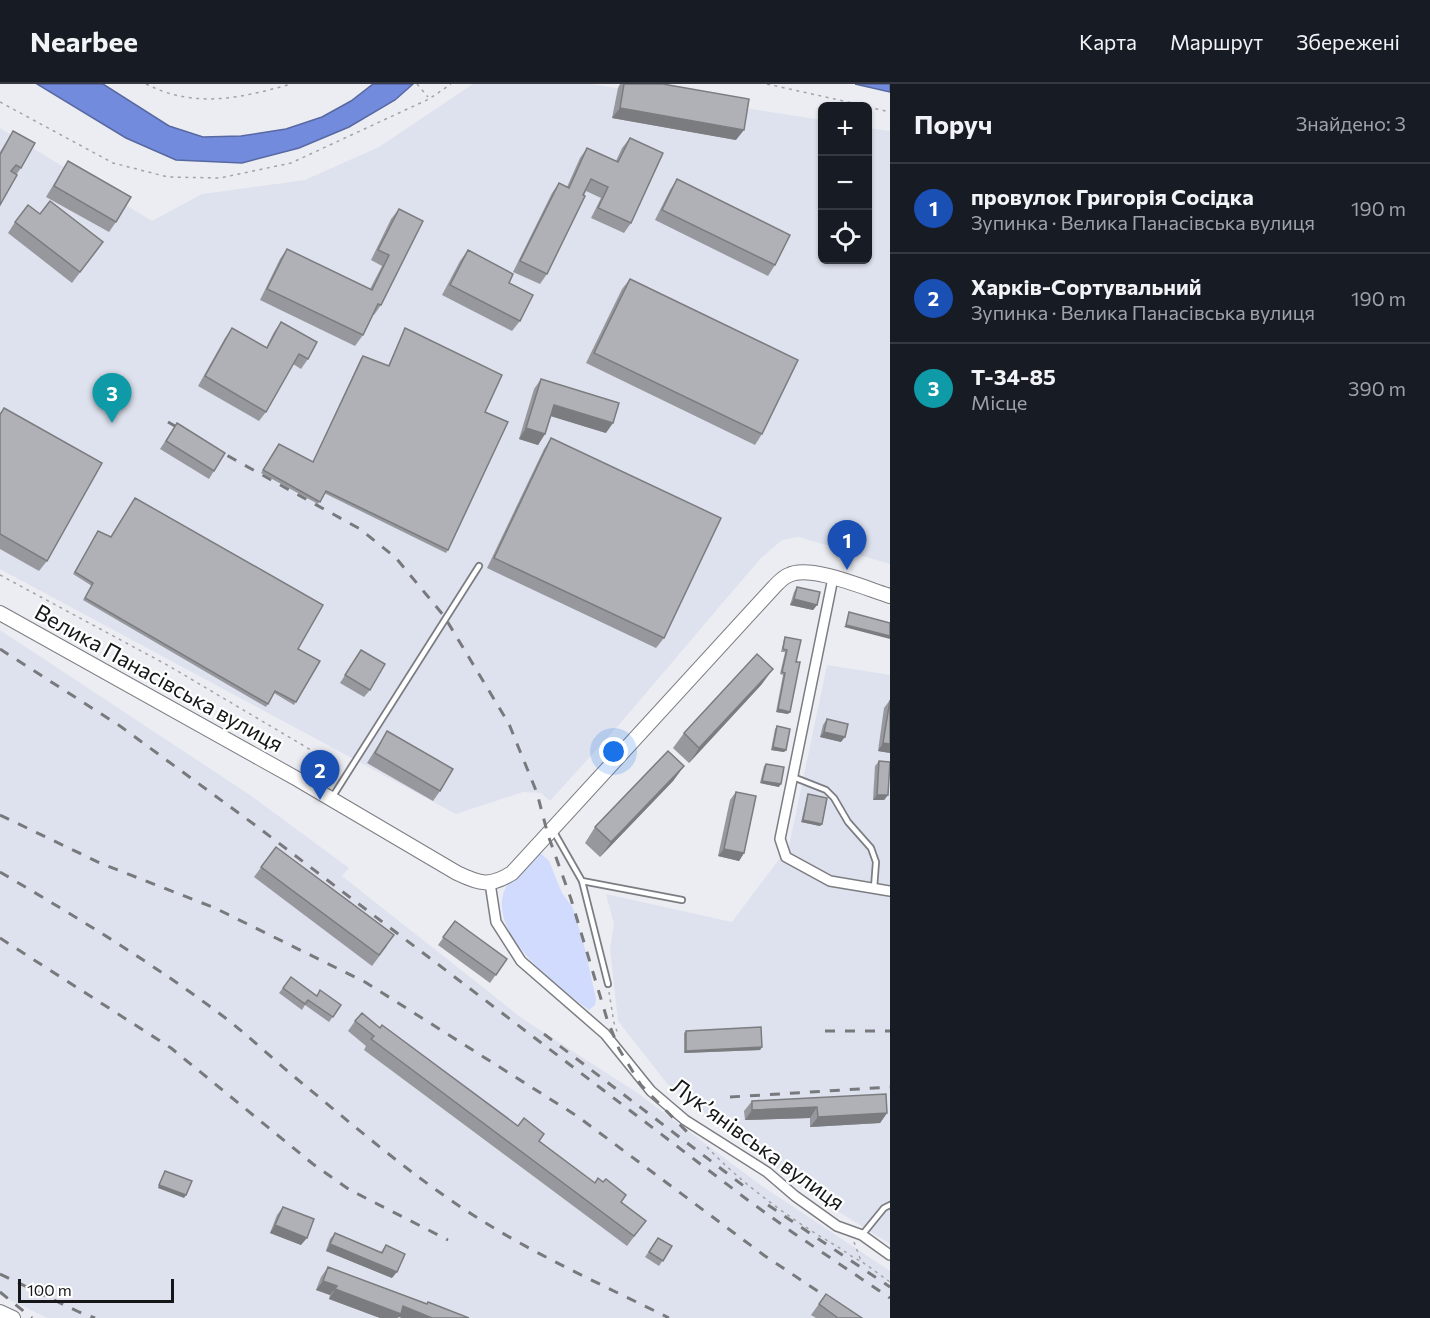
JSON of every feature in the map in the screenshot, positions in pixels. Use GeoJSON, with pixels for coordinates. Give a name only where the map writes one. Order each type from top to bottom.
{"type":"FeatureCollection","features":[{"type":"Feature","properties":{"kind":"street"},"geometry":{"type":"LineString","coordinates":[[490,883],[501,880],[512,873],[774,587],[788,575],[803,571],[818,573],[890,596]]}},
{"type":"Feature","properties":{"kind":"street"},"geometry":{"type":"LineString","coordinates":[[833,578],[780,839],[786,857],[830,881],[888,890]]}},
{"type":"Feature","properties":{"kind":"street","name":"Велика Панасівська вулиця"},"geometry":{"type":"LineString","coordinates":[[0,613],[458,873],[477,882],[490,883]]}},
{"type":"Feature","properties":{"kind":"street","name":"Лук’янівська вулиця"},"geometry":{"type":"LineString","coordinates":[[490,883],[496,922],[521,961],[605,1034],[651,1091],[685,1120],[766,1172],[837,1226],[890,1255]]}},
{"type":"Feature","properties":{"kind":"street"},"geometry":{"type":"LineString","coordinates":[[0,1312],[13,1318]]}},
{"type":"Feature","properties":{"kind":"lane"},"geometry":{"type":"LineString","coordinates":[[331,799],[479,566]]}},
{"type":"Feature","properties":{"kind":"lane"},"geometry":{"type":"LineString","coordinates":[[793,777],[826,790],[834,798],[848,822],[871,848],[876,862],[874,888]]}},
{"type":"Feature","properties":{"kind":"lane"},"geometry":{"type":"LineString","coordinates":[[552,830],[582,881],[608,984]]}},
{"type":"Feature","properties":{"kind":"lane"},"geometry":{"type":"LineString","coordinates":[[582,881],[682,900]]}},
{"type":"Feature","properties":{"kind":"lane"},"geometry":{"type":"LineString","coordinates":[[857,1238],[884,1208],[890,1205]]}},
{"type":"Feature","properties":{"kind":"path"},"geometry":{"type":"LineString","coordinates":[[146,84],[158,90],[199,99],[243,97],[291,84]]}},
{"type":"Feature","properties":{"kind":"path"},"geometry":{"type":"LineString","coordinates":[[417,84],[429,99]]}},
{"type":"Feature","properties":{"kind":"path"},"geometry":{"type":"LineString","coordinates":[[0,102],[113,164],[168,177],[220,178],[291,163],[429,99],[451,84]]}},
{"type":"Feature","properties":{"kind":"path"},"geometry":{"type":"LineString","coordinates":[[767,84],[845,102]]}},
{"type":"Feature","properties":{"kind":"path"},"geometry":{"type":"LineString","coordinates":[[872,108],[890,112]]}},
{"type":"Feature","properties":{"kind":"path"},"geometry":{"type":"LineString","coordinates":[[0,575],[169,666],[316,753],[303,774]]}},
{"type":"Feature","properties":{"kind":"path"},"geometry":{"type":"LineString","coordinates":[[608,984],[614,1023],[622,1043]]}},
{"type":"Feature","properties":{"kind":"path"},"geometry":{"type":"LineString","coordinates":[[703,1143],[729,1169],[777,1207],[890,1282]]}},
{"type":"Feature","properties":{"kind":"path"},"geometry":{"type":"LineString","coordinates":[[857,1238],[861,1261]]}},
{"type":"Feature","properties":{"kind":"shaded area"},"geometry":{"type":"Polygon","coordinates":[[[473,84],[591,84],[818,119],[818,264],[872,264],[872,129],[890,131],[890,564],[799,537],[782,540],[760,559],[618,726],[550,801],[541,793],[523,792],[456,814],[0,569],[0,128],[152,221],[202,194],[305,180],[379,147],[473,84]]]}},
{"type":"Feature","properties":{"kind":"shaded area"},"geometry":{"type":"Polygon","coordinates":[[[0,630],[250,795],[349,868],[342,876],[523,1019],[636,1092],[762,1186],[890,1271],[890,1318],[47,1318],[0,1295],[0,630]]]}},
{"type":"Feature","properties":{"kind":"shaded area"},"geometry":{"type":"Polygon","coordinates":[[[827,665],[890,675],[890,1244],[812,1195],[670,1087],[618,1021],[610,949],[614,924],[606,894],[732,922],[789,846],[827,665]]]}},
{"type":"Feature","properties":{"kind":"shaded area"},"geometry":{"type":"Polygon","coordinates":[[[539,852],[549,861],[562,893],[573,908],[596,999],[595,1005],[589,1010],[560,988],[528,958],[506,924],[502,906],[505,889],[516,874],[539,852]]]}},
{"type":"Feature","properties":{"kind":"water"},"geometry":{"type":"Polygon","coordinates":[[[37,84],[103,84],[169,126],[203,137],[241,136],[286,129],[322,117],[351,101],[373,84],[413,84],[395,100],[349,127],[299,148],[242,163],[176,160],[126,138],[37,84]]]}},
{"type":"Feature","properties":{"kind":"water"},"geometry":{"type":"Polygon","coordinates":[[[855,84],[890,84],[890,92],[855,84]]]}},
{"type":"Feature","properties":{"kind":"building"},"geometry":{"type":"Polygon","coordinates":[[[624,84],[663,84],[749,99],[744,130],[620,108],[624,84]]]}},
{"type":"Feature","properties":{"kind":"building"},"geometry":{"type":"Polygon","coordinates":[[[13,131],[35,143],[21,168],[16,165],[11,171],[17,175],[0,205],[0,155],[13,131]]]}},
{"type":"Feature","properties":{"kind":"building"},"geometry":{"type":"Polygon","coordinates":[[[630,138],[663,153],[631,223],[598,208],[608,187],[591,179],[547,274],[520,261],[559,183],[569,188],[587,148],[618,162],[630,138]]]}},
{"type":"Feature","properties":{"kind":"building"},"geometry":{"type":"Polygon","coordinates":[[[68,161],[131,197],[116,222],[54,186],[68,161]]]}},
{"type":"Feature","properties":{"kind":"building"},"geometry":{"type":"Polygon","coordinates":[[[677,179],[790,235],[775,265],[662,210],[677,179]]]}},
{"type":"Feature","properties":{"kind":"building"},"geometry":{"type":"Polygon","coordinates":[[[50,201],[103,242],[80,272],[15,222],[28,205],[40,214],[50,201]]]}},
{"type":"Feature","properties":{"kind":"building"},"geometry":{"type":"Polygon","coordinates":[[[399,209],[423,221],[381,305],[378,304],[363,335],[267,289],[287,249],[372,290],[389,255],[378,250],[399,209]]]}},
{"type":"Feature","properties":{"kind":"building"},"geometry":{"type":"Polygon","coordinates":[[[468,250],[513,274],[509,283],[533,295],[520,321],[450,285],[468,250]]]}},
{"type":"Feature","properties":{"kind":"building"},"geometry":{"type":"Polygon","coordinates":[[[630,279],[798,360],[762,434],[594,353],[630,279]]]}},
{"type":"Feature","properties":{"kind":"building"},"geometry":{"type":"Polygon","coordinates":[[[281,322],[317,342],[308,359],[299,354],[266,412],[205,376],[232,328],[267,348],[281,322]]]}},
{"type":"Feature","properties":{"kind":"building"},"geometry":{"type":"Polygon","coordinates":[[[405,328],[502,375],[485,412],[508,422],[448,550],[326,491],[320,502],[263,470],[279,444],[313,462],[363,356],[389,366],[405,328]]]}},
{"type":"Feature","properties":{"kind":"building"},"geometry":{"type":"Polygon","coordinates":[[[541,379],[619,403],[613,423],[554,405],[545,434],[526,428],[541,379]]]}},
{"type":"Feature","properties":{"kind":"building"},"geometry":{"type":"Polygon","coordinates":[[[4,408],[102,463],[47,561],[0,534],[0,415],[4,408]]]}},
{"type":"Feature","properties":{"kind":"building"},"geometry":{"type":"Polygon","coordinates":[[[177,423],[225,453],[214,471],[166,441],[177,423]]]}},
{"type":"Feature","properties":{"kind":"building"},"geometry":{"type":"Polygon","coordinates":[[[551,438],[721,518],[664,638],[494,558],[551,438]]]}},
{"type":"Feature","properties":{"kind":"building"},"geometry":{"type":"Polygon","coordinates":[[[135,498],[323,605],[298,649],[320,661],[296,702],[275,691],[268,704],[85,598],[93,583],[75,572],[98,531],[111,537],[135,498]]]}},
{"type":"Feature","properties":{"kind":"building"},"geometry":{"type":"Polygon","coordinates":[[[797,587],[820,592],[817,605],[794,599],[797,587]]]}},
{"type":"Feature","properties":{"kind":"building"},"geometry":{"type":"Polygon","coordinates":[[[849,612],[890,623],[890,636],[846,625],[849,612]]]}},
{"type":"Feature","properties":{"kind":"building"},"geometry":{"type":"Polygon","coordinates":[[[785,637],[801,640],[796,662],[800,662],[790,712],[778,709],[785,673],[782,672],[787,650],[783,649],[785,637]]]}},
{"type":"Feature","properties":{"kind":"building"},"geometry":{"type":"Polygon","coordinates":[[[361,650],[385,664],[370,690],[345,675],[361,650]]]}},
{"type":"Feature","properties":{"kind":"building"},"geometry":{"type":"Polygon","coordinates":[[[757,654],[773,669],[699,748],[684,733],[757,654]]]}},
{"type":"Feature","properties":{"kind":"building"},"geometry":{"type":"Polygon","coordinates":[[[890,700],[890,744],[883,743],[890,700]]]}},
{"type":"Feature","properties":{"kind":"building"},"geometry":{"type":"Polygon","coordinates":[[[827,719],[848,724],[845,737],[824,732],[827,719]]]}},
{"type":"Feature","properties":{"kind":"building"},"geometry":{"type":"Polygon","coordinates":[[[777,726],[790,729],[786,750],[773,747],[777,726]]]}},
{"type":"Feature","properties":{"kind":"building"},"geometry":{"type":"Polygon","coordinates":[[[387,731],[453,769],[440,791],[375,753],[387,731]]]}},
{"type":"Feature","properties":{"kind":"building"},"geometry":{"type":"Polygon","coordinates":[[[668,751],[684,766],[611,842],[595,827],[668,751]]]}},
{"type":"Feature","properties":{"kind":"building"},"geometry":{"type":"Polygon","coordinates":[[[879,761],[890,762],[888,795],[877,795],[879,761]]]}},
{"type":"Feature","properties":{"kind":"building"},"geometry":{"type":"Polygon","coordinates":[[[766,764],[784,767],[781,784],[762,781],[766,764]]]}},
{"type":"Feature","properties":{"kind":"building"},"geometry":{"type":"Polygon","coordinates":[[[736,792],[756,796],[744,853],[724,849],[736,792]]]}},
{"type":"Feature","properties":{"kind":"building"},"geometry":{"type":"Polygon","coordinates":[[[808,794],[827,798],[822,824],[803,820],[808,794]]]}},
{"type":"Feature","properties":{"kind":"building"},"geometry":{"type":"Polygon","coordinates":[[[276,847],[394,935],[379,955],[261,867],[276,847]]]}},
{"type":"Feature","properties":{"kind":"building"},"geometry":{"type":"Polygon","coordinates":[[[455,921],[507,959],[496,975],[443,937],[455,921]]]}},
{"type":"Feature","properties":{"kind":"building"},"geometry":{"type":"Polygon","coordinates":[[[291,977],[317,996],[320,990],[341,1005],[333,1017],[308,1000],[305,1004],[283,988],[291,977]]]}},
{"type":"Feature","properties":{"kind":"building"},"geometry":{"type":"Polygon","coordinates":[[[362,1013],[380,1028],[382,1025],[518,1126],[524,1118],[544,1134],[539,1141],[595,1183],[598,1178],[603,1182],[606,1179],[626,1195],[621,1202],[646,1221],[634,1236],[371,1039],[374,1036],[355,1021],[362,1013]]]}},
{"type":"Feature","properties":{"kind":"building"},"geometry":{"type":"Polygon","coordinates":[[[761,1027],[762,1047],[686,1051],[686,1031],[761,1027]]]}},
{"type":"Feature","properties":{"kind":"building"},"geometry":{"type":"Polygon","coordinates":[[[886,1094],[887,1113],[818,1117],[817,1107],[752,1110],[752,1101],[886,1094]]]}},
{"type":"Feature","properties":{"kind":"building"},"geometry":{"type":"Polygon","coordinates":[[[165,1171],[192,1181],[186,1195],[159,1185],[165,1171]]]}},
{"type":"Feature","properties":{"kind":"building"},"geometry":{"type":"Polygon","coordinates":[[[283,1207],[314,1219],[307,1238],[275,1225],[283,1207]]]}},
{"type":"Feature","properties":{"kind":"building"},"geometry":{"type":"Polygon","coordinates":[[[335,1233],[382,1253],[386,1245],[405,1254],[397,1272],[330,1244],[335,1233]]]}},
{"type":"Feature","properties":{"kind":"building"},"geometry":{"type":"Polygon","coordinates":[[[658,1238],[672,1246],[663,1261],[649,1252],[658,1238]]]}},
{"type":"Feature","properties":{"kind":"building"},"geometry":{"type":"Polygon","coordinates":[[[328,1267],[469,1318],[432,1318],[403,1306],[401,1314],[335,1289],[337,1286],[323,1281],[328,1267]]]}},
{"type":"Feature","properties":{"kind":"building"},"geometry":{"type":"Polygon","coordinates":[[[826,1294],[862,1318],[838,1318],[819,1304],[826,1294]]]}},
{"type":"Feature","properties":{"kind":"railway"},"geometry":{"type":"LineString","coordinates":[[168,422],[189,434]]}},
{"type":"Feature","properties":{"kind":"railway"},"geometry":{"type":"LineString","coordinates":[[210,446],[360,529],[396,558],[444,616],[509,724],[537,793],[548,835],[571,899],[607,1019],[619,1049],[641,1085],[693,1138]]}},
{"type":"Feature","properties":{"kind":"railway"},"geometry":{"type":"LineString","coordinates":[[0,649],[120,726],[255,825],[745,1198],[890,1298]]}},
{"type":"Feature","properties":{"kind":"railway"},"geometry":{"type":"LineString","coordinates":[[0,815],[100,863],[215,908],[365,982],[577,1116],[765,1256],[858,1318]]}},
{"type":"Feature","properties":{"kind":"railway"},"geometry":{"type":"LineString","coordinates":[[0,872],[116,943],[201,1000],[237,1027],[383,1150],[450,1200],[520,1243],[669,1318]]}},
{"type":"Feature","properties":{"kind":"railway"},"geometry":{"type":"LineString","coordinates":[[0,938],[171,1048],[313,1164],[350,1190],[448,1240]]}},
{"type":"Feature","properties":{"kind":"railway"},"geometry":{"type":"LineString","coordinates":[[825,1031],[890,1031]]}},
{"type":"Feature","properties":{"kind":"railway"},"geometry":{"type":"LineString","coordinates":[[544,1034],[749,1190]]}},
{"type":"Feature","properties":{"kind":"railway"},"geometry":{"type":"LineString","coordinates":[[730,1097],[890,1087]]}},
{"type":"Feature","properties":{"kind":"railway"},"geometry":{"type":"LineString","coordinates":[[768,1205],[890,1287]]}},
{"type":"Feature","properties":{"kind":"railway"},"geometry":{"type":"LineString","coordinates":[[0,1274],[95,1318]]}},
{"type":"Feature","properties":{"kind":"railway"},"geometry":{"type":"LineString","coordinates":[[0,1292],[32,1318]]}},
{"type":"Feature","properties":{"kind":"place","name":"Т-34-85"},"geometry":{"type":"Point","coordinates":[112,423]}},
{"type":"Feature","properties":{"kind":"place","name":"провулок Григорія Сосідка"},"geometry":{"type":"Point","coordinates":[847,570]}},
{"type":"Feature","properties":{"kind":"place","name":"Харків-Сортувальний"},"geometry":{"type":"Point","coordinates":[320,800]}}]}
